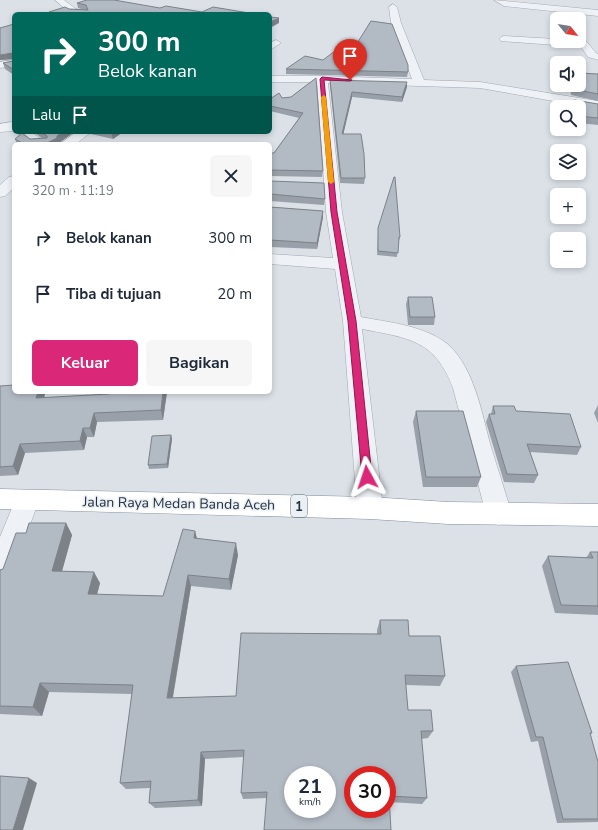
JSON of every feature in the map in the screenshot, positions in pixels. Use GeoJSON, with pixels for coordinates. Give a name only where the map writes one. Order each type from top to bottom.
{"type":"FeatureCollection","features":[{"type":"Feature","properties":{"kind":"highway","name":"Jalan Raya Medan Banda Aceh"},"geometry":{"type":"LineString","coordinates":[[0,499],[370,508],[499,514],[598,515]]}},
{"type":"Feature","properties":{"kind":"street"},"geometry":{"type":"LineString","coordinates":[[59,0],[73,11],[77,12]]}},
{"type":"Feature","properties":{"kind":"street"},"geometry":{"type":"LineString","coordinates":[[498,0],[504,3],[598,14]]}},
{"type":"Feature","properties":{"kind":"street"},"geometry":{"type":"LineString","coordinates":[[393,7],[396,23],[419,82]]}},
{"type":"Feature","properties":{"kind":"street"},"geometry":{"type":"LineString","coordinates":[[504,39],[584,44],[592,55],[598,57]]}},
{"type":"Feature","properties":{"kind":"street"},"geometry":{"type":"LineString","coordinates":[[0,65],[12,62]]}},
{"type":"Feature","properties":{"kind":"street"},"geometry":{"type":"LineString","coordinates":[[272,79],[419,82],[491,87],[598,105]]}},
{"type":"Feature","properties":{"kind":"street"},"geometry":{"type":"LineString","coordinates":[[297,92],[317,79]]}},
{"type":"Feature","properties":{"kind":"street"},"geometry":{"type":"LineString","coordinates":[[317,79],[323,184],[334,212],[352,321],[370,508]]}},
{"type":"Feature","properties":{"kind":"street"},"geometry":{"type":"LineString","coordinates":[[0,128],[12,126]]}},
{"type":"Feature","properties":{"kind":"street"},"geometry":{"type":"LineString","coordinates":[[25,134],[38,142]]}},
{"type":"Feature","properties":{"kind":"street"},"geometry":{"type":"LineString","coordinates":[[70,142],[82,134]]}},
{"type":"Feature","properties":{"kind":"street"},"geometry":{"type":"LineString","coordinates":[[0,193],[12,182]]}},
{"type":"Feature","properties":{"kind":"street"},"geometry":{"type":"LineString","coordinates":[[318,211],[334,212]]}},
{"type":"Feature","properties":{"kind":"street"},"geometry":{"type":"LineString","coordinates":[[272,259],[342,264]]}},
{"type":"Feature","properties":{"kind":"street"},"geometry":{"type":"LineString","coordinates":[[352,321],[421,338],[436,345],[450,360],[461,383],[499,514]]}},
{"type":"Feature","properties":{"kind":"street"},"geometry":{"type":"LineString","coordinates":[[0,571],[27,500]]}},
{"type":"Feature","properties":{"kind":"building"},"geometry":{"type":"Polygon","coordinates":[[[87,0],[114,0],[160,8],[166,6],[202,12],[49,12],[65,7],[69,9],[88,10],[86,5],[77,3],[87,0]]]}},
{"type":"Feature","properties":{"kind":"building"},"geometry":{"type":"Polygon","coordinates":[[[213,7],[243,12],[202,12],[213,7]]]}},
{"type":"Feature","properties":{"kind":"building"},"geometry":{"type":"Polygon","coordinates":[[[272,17],[279,18],[272,21],[272,17]]]}},
{"type":"Feature","properties":{"kind":"building"},"geometry":{"type":"Polygon","coordinates":[[[371,21],[392,24],[408,65],[408,72],[286,69],[305,56],[323,60],[335,51],[351,53],[371,21]]]}},
{"type":"Feature","properties":{"kind":"building"},"geometry":{"type":"Polygon","coordinates":[[[12,25],[12,53],[0,55],[0,28],[12,25]]]}},
{"type":"Feature","properties":{"kind":"building"},"geometry":{"type":"Polygon","coordinates":[[[12,61],[12,69],[3,63],[12,61]]]}},
{"type":"Feature","properties":{"kind":"building"},"geometry":{"type":"Polygon","coordinates":[[[586,73],[598,74],[598,94],[586,92],[586,73]]]}},
{"type":"Feature","properties":{"kind":"building"},"geometry":{"type":"Polygon","coordinates":[[[316,78],[323,171],[272,170],[272,153],[274,153],[303,113],[272,106],[272,98],[279,93],[282,98],[291,97],[316,78]]]}},
{"type":"Feature","properties":{"kind":"building"},"geometry":{"type":"Polygon","coordinates":[[[330,80],[407,82],[402,97],[352,92],[342,134],[361,134],[365,178],[341,178],[330,80]]]}},
{"type":"Feature","properties":{"kind":"building"},"geometry":{"type":"Polygon","coordinates":[[[586,102],[598,104],[598,118],[586,117],[586,102]]]}},
{"type":"Feature","properties":{"kind":"building"},"geometry":{"type":"Polygon","coordinates":[[[21,134],[30,139],[47,138],[44,134],[60,134],[57,138],[49,142],[20,142],[15,139],[21,134]]]}},
{"type":"Feature","properties":{"kind":"building"},"geometry":{"type":"Polygon","coordinates":[[[394,177],[400,237],[398,253],[378,251],[378,228],[394,177]]]}},
{"type":"Feature","properties":{"kind":"building"},"geometry":{"type":"Polygon","coordinates":[[[272,181],[324,183],[325,199],[272,194],[272,181]]]}},
{"type":"Feature","properties":{"kind":"building"},"geometry":{"type":"Polygon","coordinates":[[[272,207],[323,211],[317,243],[272,240],[272,207]]]}},
{"type":"Feature","properties":{"kind":"building"},"geometry":{"type":"Polygon","coordinates":[[[408,297],[432,297],[435,317],[410,317],[408,297]]]}},
{"type":"Feature","properties":{"kind":"building"},"geometry":{"type":"Polygon","coordinates":[[[12,385],[12,394],[37,394],[36,398],[109,394],[163,394],[161,410],[94,413],[90,428],[83,428],[80,441],[20,444],[13,466],[0,467],[0,386],[12,385]]]}},
{"type":"Feature","properties":{"kind":"building"},"geometry":{"type":"Polygon","coordinates":[[[493,406],[514,406],[516,411],[570,414],[581,447],[527,444],[538,475],[507,474],[489,414],[495,414],[493,406]]]}},
{"type":"Feature","properties":{"kind":"building"},"geometry":{"type":"Polygon","coordinates":[[[416,411],[463,411],[481,477],[426,477],[416,411]]]}},
{"type":"Feature","properties":{"kind":"building"},"geometry":{"type":"Polygon","coordinates":[[[171,435],[167,464],[148,465],[152,436],[171,435]]]}},
{"type":"Feature","properties":{"kind":"building"},"geometry":{"type":"Polygon","coordinates":[[[29,523],[66,523],[52,571],[94,572],[88,594],[163,596],[183,529],[195,531],[194,538],[236,543],[229,579],[188,575],[167,698],[236,696],[241,633],[381,634],[380,620],[408,620],[409,636],[440,636],[445,676],[405,675],[408,710],[431,710],[433,731],[421,731],[427,798],[396,796],[396,766],[344,766],[344,818],[390,818],[391,830],[264,830],[267,792],[241,793],[244,750],[201,752],[198,800],[149,803],[151,781],[120,783],[133,685],[40,683],[33,707],[0,706],[0,570],[3,569],[16,533],[26,533],[29,523]]]}},
{"type":"Feature","properties":{"kind":"building"},"geometry":{"type":"Polygon","coordinates":[[[590,552],[598,552],[598,606],[561,605],[548,556],[593,558],[590,552]]]}},
{"type":"Feature","properties":{"kind":"building"},"geometry":{"type":"Polygon","coordinates":[[[568,662],[592,733],[590,733],[598,762],[598,819],[563,819],[543,737],[536,737],[516,666],[568,662]]]}},
{"type":"Feature","properties":{"kind":"building"},"geometry":{"type":"Polygon","coordinates":[[[0,776],[29,778],[13,830],[0,830],[0,776]]]}},
{"type":"Feature","properties":{"kind":"slow traffic"},"geometry":{"type":"LineString","coordinates":[[324,97],[331,182]]}},
{"type":"Feature","properties":{"kind":"route"},"geometry":{"type":"LineString","coordinates":[[350,80],[322,79],[331,188],[352,321],[367,477]]}}]}
